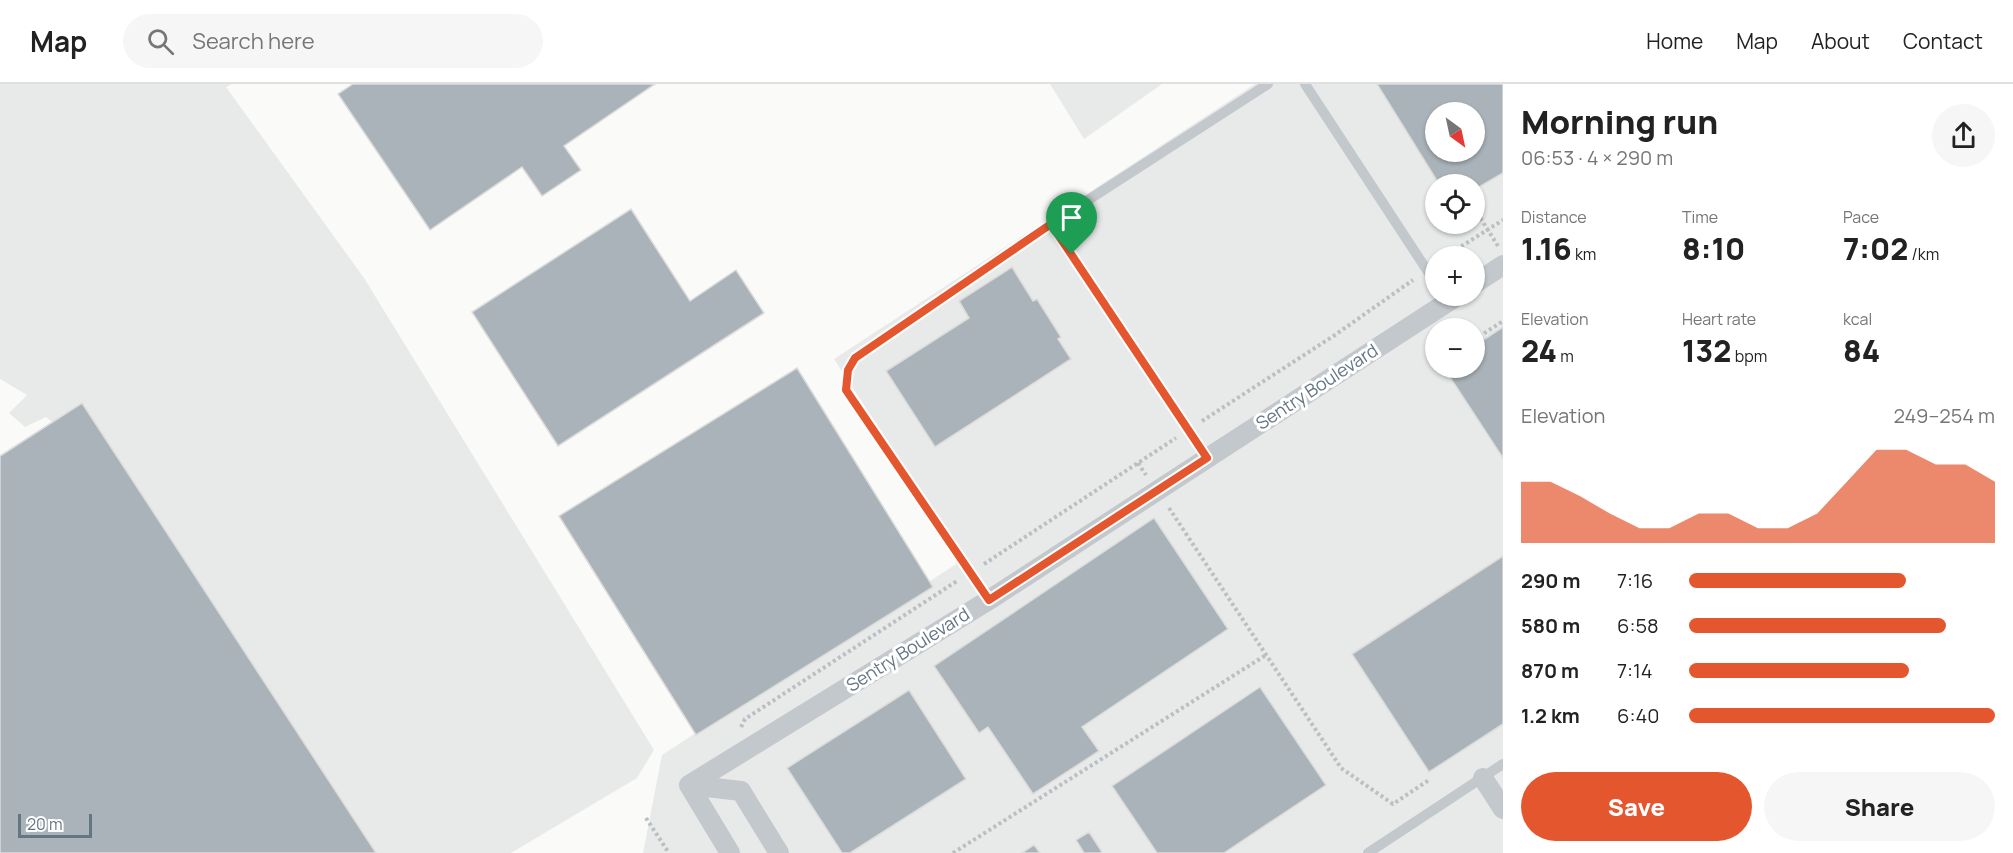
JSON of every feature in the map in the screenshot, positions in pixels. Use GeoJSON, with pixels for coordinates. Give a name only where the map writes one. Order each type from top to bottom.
{"type":"FeatureCollection","features":[{"type":"Feature","properties":{"kind":"street"},"geometry":{"type":"LineString","coordinates":[[1485,277],[1503,265]]}},
{"type":"Feature","properties":{"kind":"street","name":"Sentry Boulevard"},"geometry":{"type":"LineString","coordinates":[[689,785],[989,600],[1437,306]]}},
{"type":"Feature","properties":{"kind":"street"},"geometry":{"type":"LineString","coordinates":[[1483,778],[1503,809]]}},
{"type":"Feature","properties":{"kind":"street"},"geometry":{"type":"LineString","coordinates":[[689,785],[730,853]]}},
{"type":"Feature","properties":{"kind":"street"},"geometry":{"type":"LineString","coordinates":[[689,785],[741,791],[779,853]]}},
{"type":"Feature","properties":{"kind":"lane"},"geometry":{"type":"LineString","coordinates":[[989,600],[846,390],[848,370],[855,358],[1051,224],[1268,84]]}},
{"type":"Feature","properties":{"kind":"lane"},"geometry":{"type":"LineString","coordinates":[[1305,84],[1425,267]]}},
{"type":"Feature","properties":{"kind":"lane"},"geometry":{"type":"LineString","coordinates":[[1051,224],[1207,458]]}},
{"type":"Feature","properties":{"kind":"lane"},"geometry":{"type":"LineString","coordinates":[[1368,853],[1503,764]]}},
{"type":"Feature","properties":{"kind":"path"},"geometry":{"type":"LineString","coordinates":[[1462,246],[1503,220]]}},
{"type":"Feature","properties":{"kind":"path"},"geometry":{"type":"LineString","coordinates":[[1485,225],[1503,254]]}},
{"type":"Feature","properties":{"kind":"path"},"geometry":{"type":"LineString","coordinates":[[738,734],[745,719],[1335,335],[1425,271]]}},
{"type":"Feature","properties":{"kind":"path"},"geometry":{"type":"LineString","coordinates":[[1485,333],[1503,321]]}},
{"type":"Feature","properties":{"kind":"path"},"geometry":{"type":"LineString","coordinates":[[1138,463],[1341,768],[1393,804],[1429,780]]}},
{"type":"Feature","properties":{"kind":"path"},"geometry":{"type":"LineString","coordinates":[[952,853],[1266,655]]}},
{"type":"Feature","properties":{"kind":"path"},"geometry":{"type":"LineString","coordinates":[[646,818],[669,853]]}},
{"type":"Feature","properties":{"kind":"shaded area"},"geometry":{"type":"Polygon","coordinates":[[[0,84],[232,84],[226,87],[364,278],[654,750],[637,778],[511,853],[329,853],[67,434],[46,417],[25,427],[9,413],[27,395],[0,379],[0,84]]]}},
{"type":"Feature","properties":{"kind":"shaded area"},"geometry":{"type":"Polygon","coordinates":[[[1050,84],[1162,84],[1084,139],[1050,84]]]}},
{"type":"Feature","properties":{"kind":"shaded area"},"geometry":{"type":"Polygon","coordinates":[[[1255,84],[1503,84],[1503,853],[643,853],[662,755],[964,559],[834,359],[1255,84]]]}},
{"type":"Feature","properties":{"kind":"building"},"geometry":{"type":"Polygon","coordinates":[[[353,84],[655,84],[564,146],[581,170],[542,196],[522,167],[430,230],[338,94],[353,84]]]}},
{"type":"Feature","properties":{"kind":"building"},"geometry":{"type":"Polygon","coordinates":[[[1377,84],[1503,84],[1503,173],[1485,184],[1485,174],[1433,174],[1425,162],[1485,162],[1485,102],[1425,102],[1425,161],[1377,84]]]}},
{"type":"Feature","properties":{"kind":"building"},"geometry":{"type":"Polygon","coordinates":[[[631,209],[690,301],[736,270],[764,313],[558,446],[472,312],[631,209]]]}},
{"type":"Feature","properties":{"kind":"building"},"geometry":{"type":"Polygon","coordinates":[[[1012,267],[1033,301],[1037,299],[1061,337],[1058,339],[1071,359],[935,447],[886,371],[969,318],[959,301],[1012,267]]]}},
{"type":"Feature","properties":{"kind":"building"},"geometry":{"type":"Polygon","coordinates":[[[1503,327],[1503,458],[1451,378],[1485,378],[1485,339],[1503,327]]]}},
{"type":"Feature","properties":{"kind":"building"},"geometry":{"type":"Polygon","coordinates":[[[797,368],[933,587],[696,735],[559,516],[797,368]]]}},
{"type":"Feature","properties":{"kind":"building"},"geometry":{"type":"Polygon","coordinates":[[[82,403],[376,853],[0,853],[0,456],[82,403]]]}},
{"type":"Feature","properties":{"kind":"building"},"geometry":{"type":"Polygon","coordinates":[[[1154,518],[1228,629],[1082,727],[1099,751],[1033,794],[988,727],[979,733],[934,666],[1154,518]]]}},
{"type":"Feature","properties":{"kind":"building"},"geometry":{"type":"Polygon","coordinates":[[[1503,556],[1503,724],[1429,772],[1352,654],[1503,556]]]}},
{"type":"Feature","properties":{"kind":"building"},"geometry":{"type":"Polygon","coordinates":[[[1260,687],[1326,785],[1224,853],[1157,853],[1112,786],[1260,687]]]}},
{"type":"Feature","properties":{"kind":"building"},"geometry":{"type":"Polygon","coordinates":[[[909,690],[966,779],[850,853],[842,853],[787,768],[909,690]]]}},
{"type":"Feature","properties":{"kind":"building"},"geometry":{"type":"Polygon","coordinates":[[[1089,832],[1102,852],[1084,853],[1076,840],[1089,832]]]}},
{"type":"Feature","properties":{"kind":"building"},"geometry":{"type":"Polygon","coordinates":[[[1034,845],[1040,853],[1022,853],[1034,845]]]}},
{"type":"Feature","properties":{"kind":"route"},"geometry":{"type":"LineString","coordinates":[[1051,224],[1072,254],[1207,458],[989,600],[846,390],[848,370],[855,358],[1051,224]]}}]}
